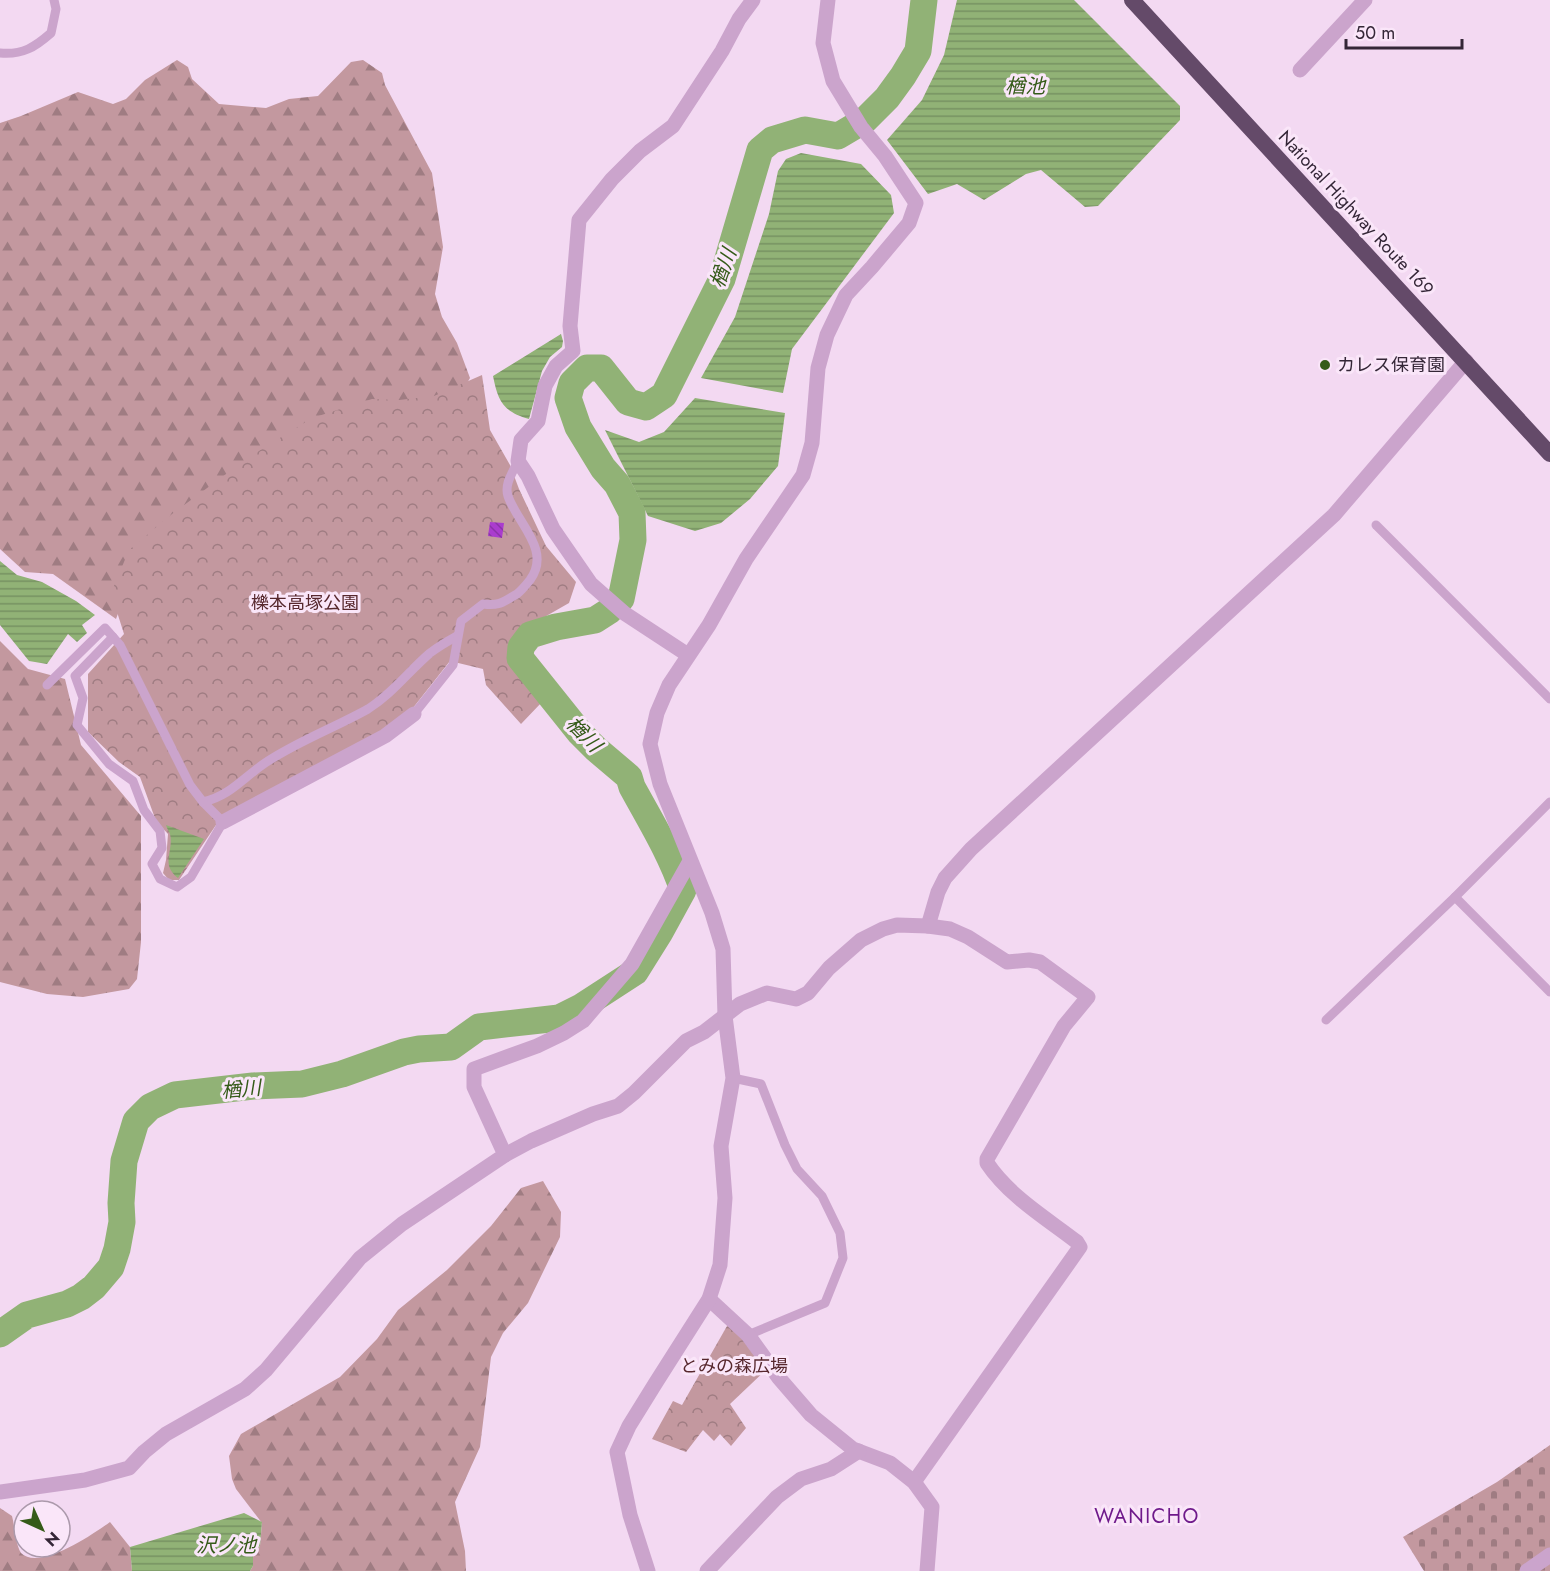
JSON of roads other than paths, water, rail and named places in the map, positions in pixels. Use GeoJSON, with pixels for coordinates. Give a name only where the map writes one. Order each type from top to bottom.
{"type":"FeatureCollection","features":[{"type":"Feature","properties":{"kind":"highway","name":"National Highway Route 169"},"geometry":{"type":"LineString","coordinates":[[1132,0],[1550,454]]}},
{"type":"Feature","properties":{"kind":"street"},"geometry":{"type":"LineString","coordinates":[[688,655],[624,613],[591,584],[553,529],[528,476],[518,462],[521,440],[538,422],[545,386],[556,366],[573,351],[570,326],[579,220],[612,179],[640,151],[673,126],[753,0]]}},
{"type":"Feature","properties":{"kind":"street"},"geometry":{"type":"LineString","coordinates":[[648,1571],[630,1515],[617,1452],[629,1426],[654,1384],[709,1299],[720,1265],[725,1198],[721,1146],[733,1078],[725,1016],[723,949],[712,913],[660,784],[650,744],[657,713],[669,685],[709,625],[746,559],[803,475],[812,443],[818,368],[827,335],[846,295],[909,223],[916,203],[885,156],[861,126],[833,81],[823,43],[828,0]]}},
{"type":"Feature","properties":{"kind":"street"},"geometry":{"type":"LineString","coordinates":[[1299,70],[1365,0]]}},
{"type":"Feature","properties":{"kind":"street"},"geometry":{"type":"LineString","coordinates":[[928,926],[938,892],[945,878],[971,849],[1334,514],[1466,361]]}},
{"type":"Feature","properties":{"kind":"street"},"geometry":{"type":"LineString","coordinates":[[222,822],[378,741],[414,714]]}},
{"type":"Feature","properties":{"kind":"street"},"geometry":{"type":"LineString","coordinates":[[505,1155],[474,1087],[474,1069],[537,1046],[564,1034],[583,1021],[632,963],[690,861]]}},
{"type":"Feature","properties":{"kind":"street"},"geometry":{"type":"LineString","coordinates":[[0,1492],[85,1480],[129,1468],[166,1434],[245,1389],[266,1370],[360,1258],[402,1224],[505,1155],[593,1114],[618,1106],[686,1041],[704,1032],[740,1004],[767,993],[795,999],[808,993],[829,968],[861,940],[883,928],[897,925],[950,929],[968,937],[1007,962],[1029,960],[1040,962],[1088,997],[1064,1026],[987,1159],[994,1174],[1023,1201],[1077,1242],[1080,1247],[914,1482]]}},
{"type":"Feature","properties":{"kind":"street"},"geometry":{"type":"LineString","coordinates":[[709,1299],[748,1335],[779,1378],[811,1415],[853,1449],[890,1463],[914,1482],[932,1507],[927,1571]]}},
{"type":"Feature","properties":{"kind":"street"},"geometry":{"type":"LineString","coordinates":[[707,1571],[777,1497],[801,1479],[831,1469],[859,1451]]}},
{"type":"Feature","properties":{"kind":"street"},"geometry":{"type":"LineString","coordinates":[[1527,1571],[1550,1555]]}},
{"type":"Feature","properties":{"kind":"lane"},"geometry":{"type":"LineString","coordinates":[[0,53],[8,54],[32,49],[51,33],[56,9],[54,0]]}},
{"type":"Feature","properties":{"kind":"lane"},"geometry":{"type":"LineString","coordinates":[[414,714],[453,665],[461,621],[483,603],[497,605],[521,591],[537,567],[534,542],[507,495],[508,481],[518,462]]}},
{"type":"Feature","properties":{"kind":"lane"},"geometry":{"type":"LineString","coordinates":[[1376,525],[1550,699]]}},
{"type":"Feature","properties":{"kind":"lane"},"geometry":{"type":"LineString","coordinates":[[47,685],[105,628],[114,637],[120,645],[190,785],[222,822],[191,877],[177,887],[160,879],[152,864],[162,848],[160,831],[144,810],[133,781],[109,764],[77,725],[83,698],[75,676],[114,637]]}},
{"type":"Feature","properties":{"kind":"lane"},"geometry":{"type":"LineString","coordinates":[[203,802],[228,792],[264,763],[368,708],[399,686],[430,653],[457,636]]}},
{"type":"Feature","properties":{"kind":"lane"},"geometry":{"type":"LineString","coordinates":[[1326,1020],[1455,897],[1550,802]]}},
{"type":"Feature","properties":{"kind":"lane"},"geometry":{"type":"LineString","coordinates":[[1455,897],[1550,992]]}},
{"type":"Feature","properties":{"kind":"lane"},"geometry":{"type":"LineString","coordinates":[[733,1078],[760,1084],[797,1169],[822,1196],[840,1233],[843,1258],[825,1303],[748,1335]]}},
{"type":"Feature","properties":{"kind":"water","name":"楢池"},"geometry":{"type":"Polygon","coordinates":[[[957,0],[1074,0],[1180,106],[1180,120],[1098,206],[1085,207],[1041,170],[1026,174],[984,200],[957,184],[928,194],[887,140],[922,100],[944,55],[957,0]]]}},
{"type":"Feature","properties":{"kind":"water"},"geometry":{"type":"Polygon","coordinates":[[[801,153],[861,164],[891,195],[894,213],[792,349],[783,393],[701,378],[735,317],[769,214],[778,171],[786,159],[801,153]]]}},
{"type":"Feature","properties":{"kind":"water"},"geometry":{"type":"Polygon","coordinates":[[[561,334],[562,347],[550,357],[542,371],[529,419],[513,413],[500,399],[493,376],[561,334]]]}},
{"type":"Feature","properties":{"kind":"water"},"geometry":{"type":"Polygon","coordinates":[[[695,398],[785,413],[778,466],[750,499],[721,523],[695,531],[648,516],[605,430],[639,442],[664,432],[695,398]]]}},
{"type":"Feature","properties":{"kind":"water"},"geometry":{"type":"Polygon","coordinates":[[[0,561],[17,575],[42,582],[76,601],[95,615],[82,625],[87,633],[77,642],[68,634],[47,664],[29,661],[0,625],[0,561]]]}},
{"type":"Feature","properties":{"kind":"water"},"geometry":{"type":"Polygon","coordinates":[[[166,825],[204,839],[178,878],[170,868],[171,840],[166,825]]]}},
{"type":"Feature","properties":{"kind":"water","name":"沢ノ池"},"geometry":{"type":"Polygon","coordinates":[[[244,1513],[262,1522],[260,1546],[253,1555],[253,1566],[250,1571],[132,1571],[130,1547],[244,1513]]]}},
{"type":"Feature","properties":{"kind":"waterway","name":"楢川"},"geometry":{"type":"LineString","coordinates":[[0,1334],[27,1315],[67,1304],[81,1297],[94,1287],[111,1267],[122,1222],[124,1161],[136,1121],[150,1107],[175,1095],[253,1086],[302,1084],[342,1074],[404,1052],[451,1047],[479,1027],[559,1018],[581,1007],[635,972],[683,890],[660,837],[632,787],[629,777],[580,733],[520,658],[521,647],[530,635],[556,627],[595,620],[621,599],[633,540],[632,513],[617,484],[603,468],[578,427],[568,398],[572,383],[587,368],[601,368],[628,402],[646,407],[664,395],[722,279],[760,150],[772,140],[805,130],[838,136],[865,120],[887,98],[918,51],[924,0]]}},
{"type":"Feature","properties":{"kind":"place","name":"カレス保育園"},"geometry":{"type":"Point","coordinates":[1325,365]}},
{"type":"Feature","properties":{"kind":"district","name":"WANICHO"},"geometry":{"type":"Point","coordinates":[1147,1516]}},
{"type":"Feature","properties":{"kind":"park label","name":"櫟本高塚公園"},"geometry":{"type":"Point","coordinates":[305,603]}},
{"type":"Feature","properties":{"kind":"park label","name":"とみの森広場"},"geometry":{"type":"Point","coordinates":[734,1366]}}]}
